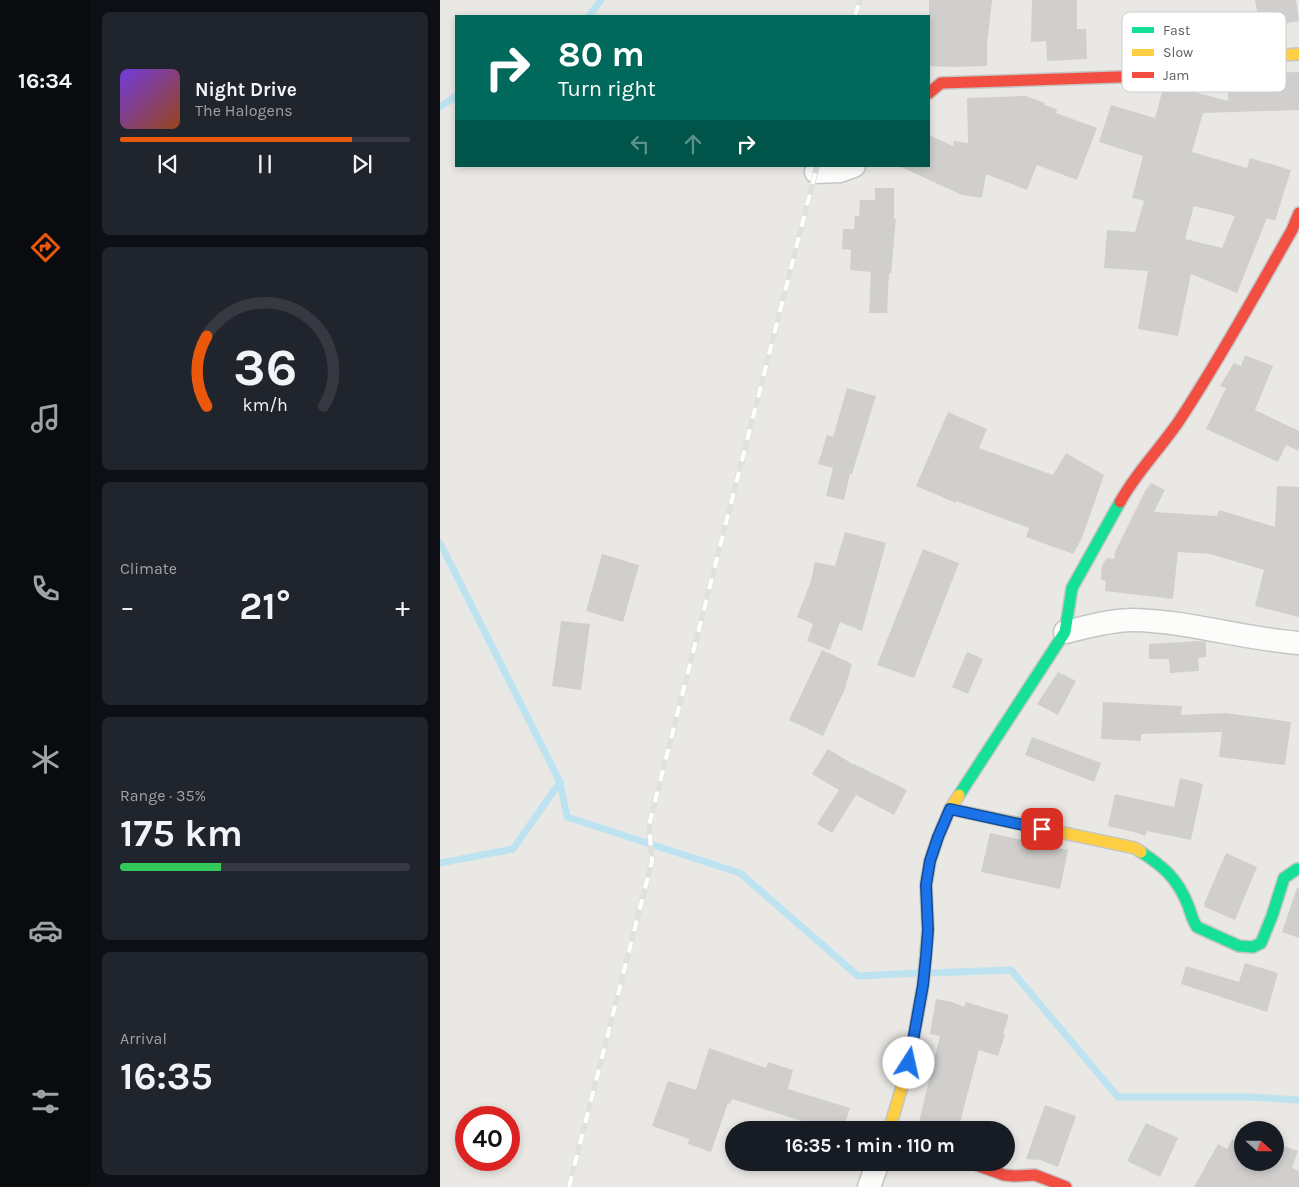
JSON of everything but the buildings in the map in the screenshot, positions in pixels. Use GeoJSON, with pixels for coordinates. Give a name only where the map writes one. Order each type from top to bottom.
{"type":"FeatureCollection","features":[{"type":"Feature","properties":{"kind":"street"},"geometry":{"type":"LineString","coordinates":[[1286,55],[1299,54]]}},
{"type":"Feature","properties":{"kind":"street"},"geometry":{"type":"LineString","coordinates":[[930,92],[940,83],[1122,77]]}},
{"type":"Feature","properties":{"kind":"street"},"geometry":{"type":"LineString","coordinates":[[816,172],[840,172],[852,167]]}},
{"type":"Feature","properties":{"kind":"street"},"geometry":{"type":"LineString","coordinates":[[892,1121],[909,1063],[923,985],[928,930],[927,877],[938,837],[950,809],[1065,632],[1072,588],[1129,486],[1180,420],[1228,342],[1299,215]]}},
{"type":"Feature","properties":{"kind":"street"},"geometry":{"type":"LineString","coordinates":[[1065,632],[1108,622],[1132,620],[1168,623],[1299,643]]}},
{"type":"Feature","properties":{"kind":"street"},"geometry":{"type":"LineString","coordinates":[[950,809],[1135,848],[1158,864],[1177,882],[1197,927],[1239,946],[1253,947],[1261,942],[1272,916],[1284,878],[1298,865]]}},
{"type":"Feature","properties":{"kind":"street"},"geometry":{"type":"LineString","coordinates":[[869,1187],[875,1171]]}},
{"type":"Feature","properties":{"kind":"street"},"geometry":{"type":"LineString","coordinates":[[994,1171],[1009,1176],[1035,1175],[1066,1187]]}},
{"type":"Feature","properties":{"kind":"waterway"},"geometry":{"type":"LineString","coordinates":[[590,15],[601,0]]}},
{"type":"Feature","properties":{"kind":"waterway"},"geometry":{"type":"LineString","coordinates":[[440,107],[455,97]]}},
{"type":"Feature","properties":{"kind":"waterway"},"geometry":{"type":"LineString","coordinates":[[440,543],[560,782],[513,849],[440,863]]}},
{"type":"Feature","properties":{"kind":"waterway"},"geometry":{"type":"LineString","coordinates":[[560,782],[567,817],[740,873],[858,976],[918,973]]}},
{"type":"Feature","properties":{"kind":"waterway"},"geometry":{"type":"LineString","coordinates":[[928,973],[1011,970],[1118,1097],[1252,1097],[1299,1100]]}},
{"type":"Feature","properties":{"kind":"railway"},"geometry":{"type":"LineString","coordinates":[[855,15],[860,0]]}},
{"type":"Feature","properties":{"kind":"railway"},"geometry":{"type":"LineString","coordinates":[[569,1187],[652,861],[649,825],[817,167]]}},
{"type":"Feature","properties":{"kind":"traffic: fast"},"geometry":{"type":"LineString","coordinates":[[959,795],[1065,632],[1072,588],[1120,502]]}},
{"type":"Feature","properties":{"kind":"traffic: fast"},"geometry":{"type":"LineString","coordinates":[[1141,852],[1163,868],[1174,880],[1184,896],[1197,927],[1239,946],[1253,947],[1261,943],[1284,878],[1299,869]]}},
{"type":"Feature","properties":{"kind":"traffic: slow"},"geometry":{"type":"LineString","coordinates":[[1286,55],[1299,54]]}},
{"type":"Feature","properties":{"kind":"traffic: slow"},"geometry":{"type":"LineString","coordinates":[[892,1121],[909,1063],[923,985],[928,930],[926,885],[930,861],[950,809],[959,795]]}},
{"type":"Feature","properties":{"kind":"traffic: slow"},"geometry":{"type":"LineString","coordinates":[[950,809],[1135,848],[1141,852]]}},
{"type":"Feature","properties":{"kind":"traffic: jam"},"geometry":{"type":"LineString","coordinates":[[930,92],[941,83],[1122,77]]}},
{"type":"Feature","properties":{"kind":"traffic: jam"},"geometry":{"type":"LineString","coordinates":[[1120,502],[1134,480],[1174,429],[1196,395],[1292,230],[1299,213]]}},
{"type":"Feature","properties":{"kind":"traffic: jam"},"geometry":{"type":"LineString","coordinates":[[993,1171],[1014,1176],[1035,1175],[1066,1187]]}},
{"type":"Feature","properties":{"kind":"route"},"geometry":{"type":"LineString","coordinates":[[909,1063],[923,985],[926,956],[928,930],[926,885],[930,861],[950,809],[1042,829]]}}]}
